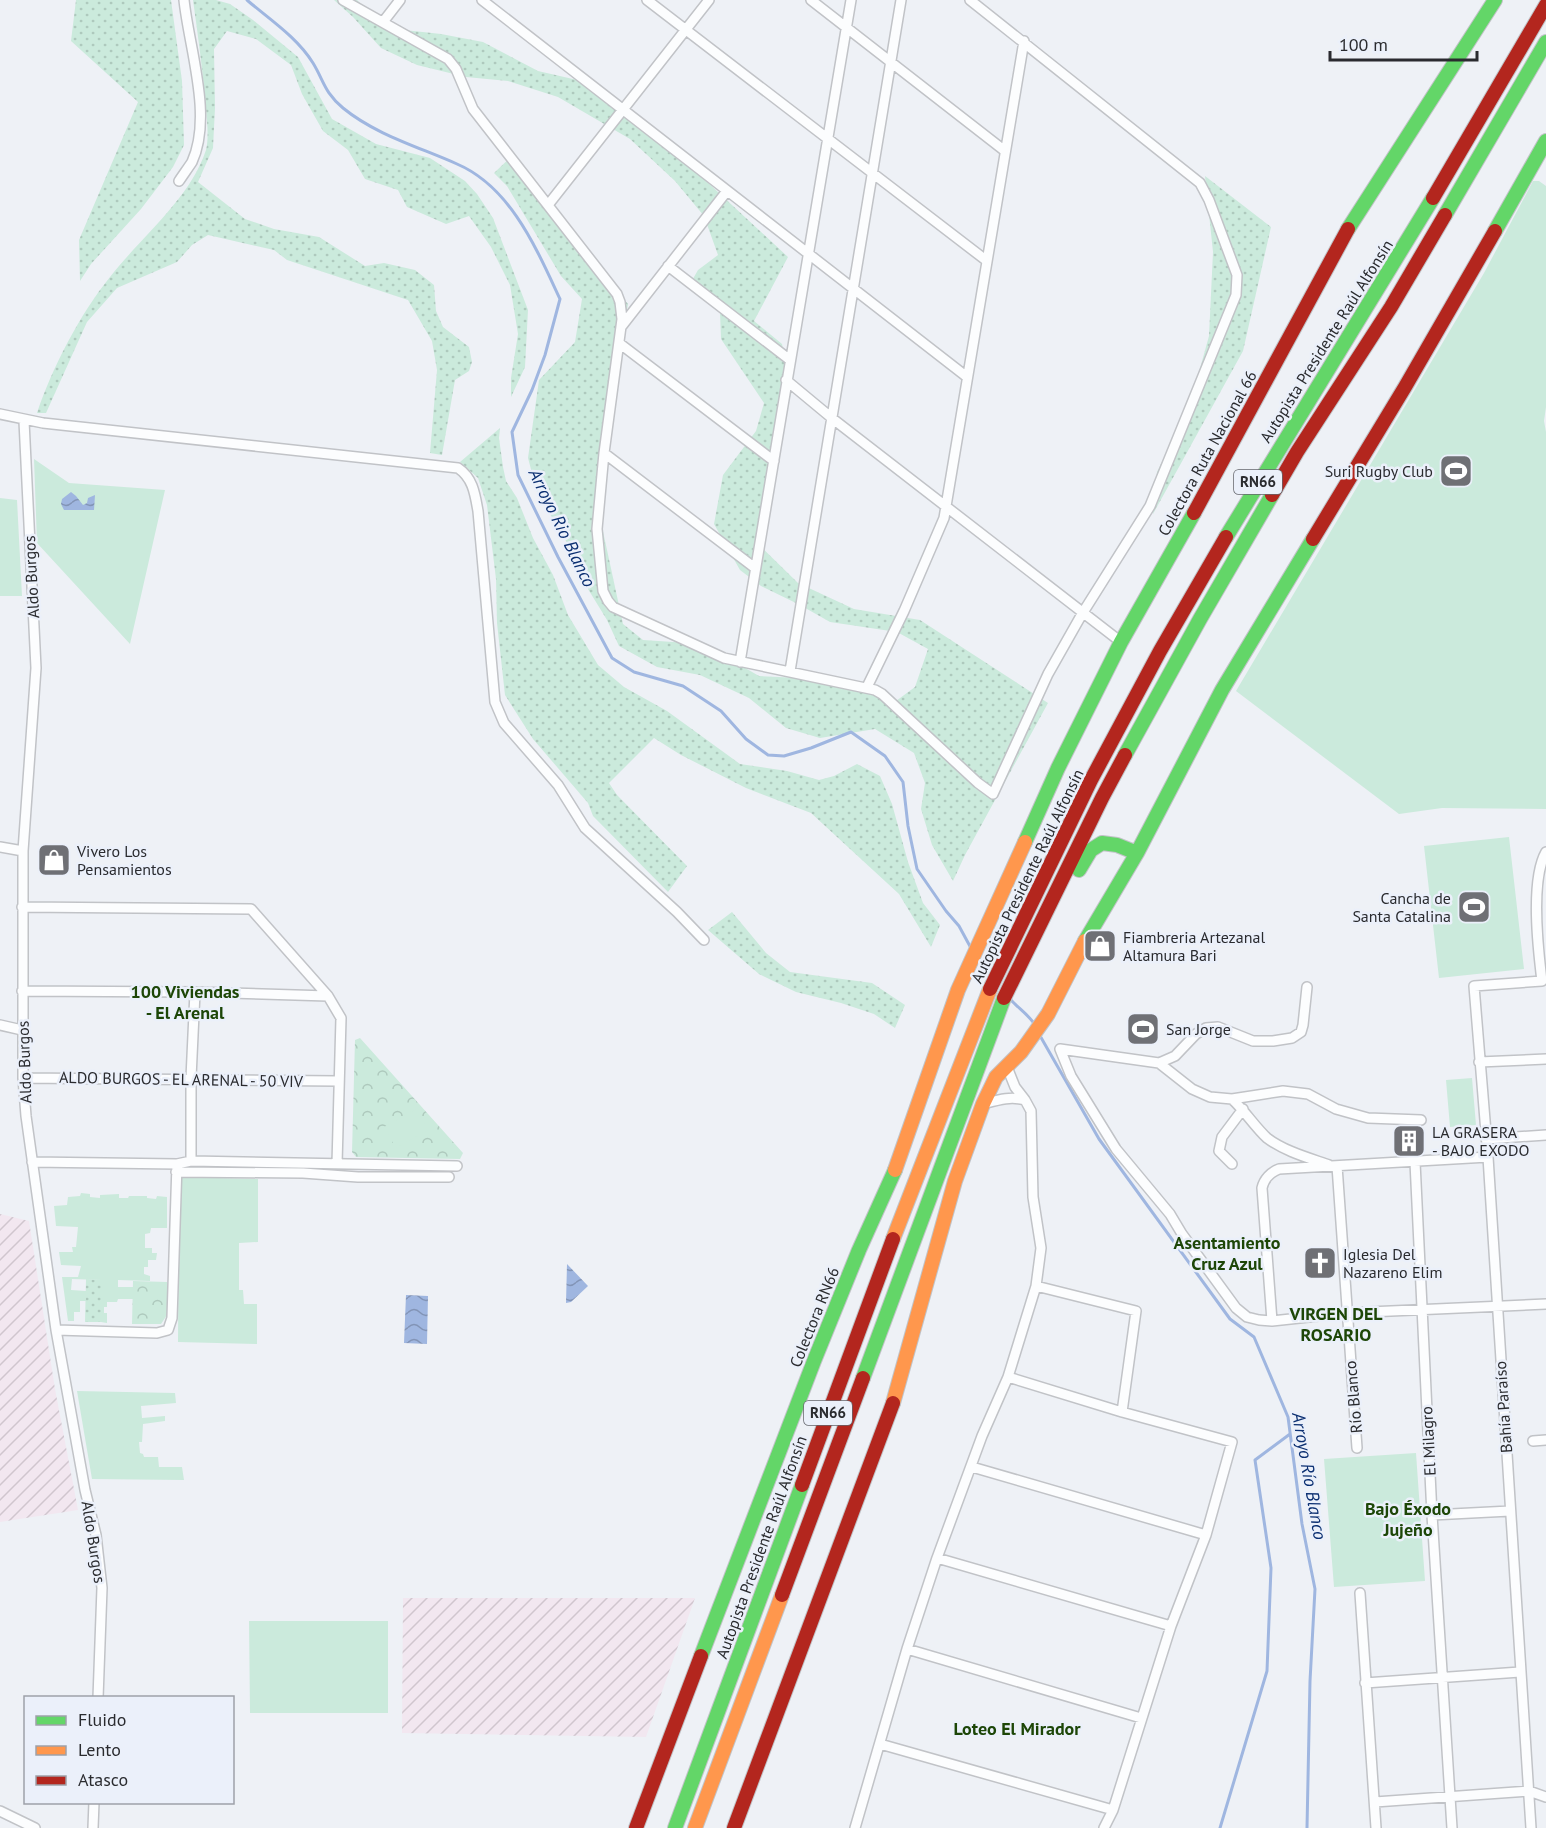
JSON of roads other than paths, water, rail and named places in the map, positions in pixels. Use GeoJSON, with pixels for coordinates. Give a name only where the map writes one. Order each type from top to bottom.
{"type":"FeatureCollection","features":[{"type":"Feature","properties":{"kind":"main road","name":"Colectora Ruta Nacional 66"},"geometry":{"type":"LineString","coordinates":[[981,940],[1053,778],[1121,642],[1344,235],[1495,0]]}},
{"type":"Feature","properties":{"kind":"main road","name":"Autopista Presidente Raúl Alfonsín"},"geometry":{"type":"LineString","coordinates":[[675,1828],[899,1222],[985,1000],[1091,780],[1160,651],[1263,473],[1430,204],[1546,5]]}},
{"type":"Feature","properties":{"kind":"main road","name":"Autopista Presidente Raúl Alfonsín"},"geometry":{"type":"LineString","coordinates":[[695,1828],[999,1011],[1015,985],[1102,798],[1200,619],[1297,452],[1391,307],[1546,42]]}},
{"type":"Feature","properties":{"kind":"main road"},"geometry":{"type":"LineString","coordinates":[[734,1828],[890,1414],[956,1181],[993,1101],[996,1077],[1011,1078],[1021,1052],[1048,1014],[1084,942],[1137,853],[1222,690],[1405,387],[1545,146]]}},
{"type":"Feature","properties":{"kind":"main road"},"geometry":{"type":"LineString","coordinates":[[1015,985],[1088,852],[1097,844],[1107,842],[1137,853]]}},
{"type":"Feature","properties":{"kind":"main road","name":"Colectora RN66"},"geometry":{"type":"LineString","coordinates":[[636,1828],[814,1361],[859,1250],[892,1178],[958,990],[981,940]]}},
{"type":"Feature","properties":{"kind":"street"},"geometry":{"type":"LineString","coordinates":[[179,182],[192,160],[201,123],[195,65],[184,0]]}},
{"type":"Feature","properties":{"kind":"street"},"geometry":{"type":"LineString","coordinates":[[343,0],[448,59],[456,69],[474,109],[621,302],[621,327],[604,453],[597,540],[603,591],[608,601],[613,607],[723,658],[867,687],[882,693],[978,783],[993,794],[1048,674],[1082,614],[1150,506],[1236,295],[1237,276],[1209,200],[1200,183],[970,0]]}},
{"type":"Feature","properties":{"kind":"street"},"geometry":{"type":"LineString","coordinates":[[383,22],[400,0]]}},
{"type":"Feature","properties":{"kind":"street"},"geometry":{"type":"LineString","coordinates":[[482,0],[968,377]]}},
{"type":"Feature","properties":{"kind":"street"},"geometry":{"type":"LineString","coordinates":[[647,0],[987,261]]}},
{"type":"Feature","properties":{"kind":"street"},"geometry":{"type":"LineString","coordinates":[[548,205],[709,0]]}},
{"type":"Feature","properties":{"kind":"street"},"geometry":{"type":"LineString","coordinates":[[811,0],[1005,151]]}},
{"type":"Feature","properties":{"kind":"street"},"geometry":{"type":"LineString","coordinates":[[740,662],[851,0]]}},
{"type":"Feature","properties":{"kind":"street"},"geometry":{"type":"LineString","coordinates":[[790,671],[901,0]]}},
{"type":"Feature","properties":{"kind":"street"},"geometry":{"type":"LineString","coordinates":[[867,687],[904,611],[944,518],[1024,41]]}},
{"type":"Feature","properties":{"kind":"street"},"geometry":{"type":"LineString","coordinates":[[621,327],[727,191]]}},
{"type":"Feature","properties":{"kind":"street"},"geometry":{"type":"LineString","coordinates":[[668,266],[790,360]]}},
{"type":"Feature","properties":{"kind":"street"},"geometry":{"type":"LineString","coordinates":[[619,343],[774,461]]}},
{"type":"Feature","properties":{"kind":"street"},"geometry":{"type":"LineString","coordinates":[[786,380],[1082,614],[1121,642]]}},
{"type":"Feature","properties":{"kind":"street"},"geometry":{"type":"LineString","coordinates":[[0,414],[24,421],[458,468],[467,474],[475,491],[478,511],[495,702],[504,723],[558,785],[585,828],[678,912],[704,940]]}},
{"type":"Feature","properties":{"kind":"street","name":"Aldo Burgos"},"geometry":{"type":"LineString","coordinates":[[24,421],[36,668],[23,851],[23,1078],[32,1162],[56,1330],[97,1545],[102,1588],[98,1696]]}},
{"type":"Feature","properties":{"kind":"street"},"geometry":{"type":"LineString","coordinates":[[604,453],[755,568]]}},
{"type":"Feature","properties":{"kind":"street"},"geometry":{"type":"LineString","coordinates":[[0,847],[23,851]]}},
{"type":"Feature","properties":{"kind":"street","name":"Bahía Paraíso"},"geometry":{"type":"LineString","coordinates":[[1531,1828],[1488,1157],[1474,986],[1542,981],[1536,940],[1539,869],[1546,852]]}},
{"type":"Feature","properties":{"kind":"street"},"geometry":{"type":"LineString","coordinates":[[22,907],[251,909],[327,996],[341,1018],[337,1164]]}},
{"type":"Feature","properties":{"kind":"street"},"geometry":{"type":"LineString","coordinates":[[1159,1063],[1175,1056],[1196,1034],[1206,1028],[1218,1027],[1253,1041],[1292,1038],[1301,1032],[1307,987]]}},
{"type":"Feature","properties":{"kind":"street"},"geometry":{"type":"LineString","coordinates":[[22,991],[195,992],[327,996]]}},
{"type":"Feature","properties":{"kind":"street"},"geometry":{"type":"LineString","coordinates":[[190,1161],[195,992]]}},
{"type":"Feature","properties":{"kind":"street"},"geometry":{"type":"LineString","coordinates":[[0,1025],[22,1030]]}},
{"type":"Feature","properties":{"kind":"street"},"geometry":{"type":"LineString","coordinates":[[1422,1120],[1368,1118],[1336,1109],[1308,1094],[1283,1092],[1232,1099],[1210,1097],[1192,1089],[1159,1063],[1060,1048],[1071,1076],[1116,1149],[1170,1214],[1236,1308],[1247,1317],[1272,1321],[1346,1313],[1546,1304]]}},
{"type":"Feature","properties":{"kind":"street"},"geometry":{"type":"LineString","coordinates":[[1479,1062],[1546,1059]]}},
{"type":"Feature","properties":{"kind":"street","name":"ALDO BURGOS - EL ARENAL - 50 VIV"},"geometry":{"type":"LineString","coordinates":[[23,1078],[338,1081]]}},
{"type":"Feature","properties":{"kind":"street"},"geometry":{"type":"LineString","coordinates":[[855,1828],[907,1649],[982,1436],[1008,1377],[1036,1287],[1041,1248],[1032,1186],[1031,1111],[1011,1078]]}},
{"type":"Feature","properties":{"kind":"street"},"geometry":{"type":"LineString","coordinates":[[993,1101],[1016,1098],[1025,1100]]}},
{"type":"Feature","properties":{"kind":"street"},"geometry":{"type":"LineString","coordinates":[[1232,1099],[1268,1138],[1289,1149],[1334,1166]]}},
{"type":"Feature","properties":{"kind":"street"},"geometry":{"type":"LineString","coordinates":[[1233,1164],[1219,1151],[1222,1137],[1243,1109]]}},
{"type":"Feature","properties":{"kind":"street"},"geometry":{"type":"LineString","coordinates":[[1486,1139],[1546,1136]]}},
{"type":"Feature","properties":{"kind":"street"},"geometry":{"type":"LineString","coordinates":[[1272,1321],[1262,1188],[1263,1182],[1273,1172],[1279,1169],[1488,1157]]}},
{"type":"Feature","properties":{"kind":"street"},"geometry":{"type":"LineString","coordinates":[[176,1168],[190,1161],[457,1166]]}},
{"type":"Feature","properties":{"kind":"street"},"geometry":{"type":"LineString","coordinates":[[32,1162],[358,1177],[449,1177]]}},
{"type":"Feature","properties":{"kind":"street","name":"El Milagro"},"geometry":{"type":"LineString","coordinates":[[1415,1162],[1432,1515],[1452,1828]]}},
{"type":"Feature","properties":{"kind":"street","name":"Río Blanco"},"geometry":{"type":"LineString","coordinates":[[1334,1166],[1357,1448]]}},
{"type":"Feature","properties":{"kind":"street"},"geometry":{"type":"LineString","coordinates":[[56,1330],[157,1333],[168,1330],[172,1318],[176,1168]]}},
{"type":"Feature","properties":{"kind":"street"},"geometry":{"type":"LineString","coordinates":[[1036,1287],[1136,1311],[1122,1412]]}},
{"type":"Feature","properties":{"kind":"street"},"geometry":{"type":"LineString","coordinates":[[1008,1377],[1122,1412],[1232,1442],[1206,1535],[1170,1626],[1113,1810],[1104,1828]]}},
{"type":"Feature","properties":{"kind":"street"},"geometry":{"type":"LineString","coordinates":[[1533,1441],[1546,1440]]}},
{"type":"Feature","properties":{"kind":"street"},"geometry":{"type":"LineString","coordinates":[[972,1467],[1206,1535]]}},
{"type":"Feature","properties":{"kind":"street"},"geometry":{"type":"LineString","coordinates":[[1432,1515],[1510,1511]]}},
{"type":"Feature","properties":{"kind":"street"},"geometry":{"type":"LineString","coordinates":[[938,1558],[1170,1626]]}},
{"type":"Feature","properties":{"kind":"street"},"geometry":{"type":"LineString","coordinates":[[1360,1593],[1376,1828]]}},
{"type":"Feature","properties":{"kind":"street"},"geometry":{"type":"LineString","coordinates":[[907,1649],[1141,1718]]}},
{"type":"Feature","properties":{"kind":"street"},"geometry":{"type":"LineString","coordinates":[[1365,1683],[1520,1672]]}},
{"type":"Feature","properties":{"kind":"street"},"geometry":{"type":"LineString","coordinates":[[880,1744],[1113,1810]]}},
{"type":"Feature","properties":{"kind":"street"},"geometry":{"type":"LineString","coordinates":[[1375,1802],[1529,1791],[1546,1797]]}},
{"type":"Feature","properties":{"kind":"street"},"geometry":{"type":"LineString","coordinates":[[93,1828],[94,1804]]}},
{"type":"Feature","properties":{"kind":"street"},"geometry":{"type":"LineString","coordinates":[[0,1811],[35,1828]]}},
{"type":"Feature","properties":{"kind":"water"},"geometry":{"type":"Polygon","coordinates":[[[71,492],[83,505],[87,503],[88,498],[95,495],[94,510],[64,510],[61,504],[62,499],[71,492]]]}},
{"type":"Feature","properties":{"kind":"water"},"geometry":{"type":"Polygon","coordinates":[[[567,1264],[588,1286],[571,1302],[566,1303],[567,1264]]]}},
{"type":"Feature","properties":{"kind":"water"},"geometry":{"type":"Polygon","coordinates":[[[406,1295],[428,1296],[427,1344],[404,1343],[406,1295]]]}},
{"type":"Feature","properties":{"kind":"waterway","name":"Arroyo Rio Blanco"},"geometry":{"type":"LineString","coordinates":[[247,0],[299,45],[313,63],[328,91],[343,108],[369,126],[476,174],[507,204],[532,241],[560,299],[545,355],[532,390],[512,432],[518,475],[558,557],[612,658],[634,672],[683,686],[721,711],[746,739],[768,755],[784,756],[851,732],[885,756],[903,782],[908,826],[917,869],[959,926],[972,950]]}},
{"type":"Feature","properties":{"kind":"waterway","name":"Arroyo Rio Blanco"},"geometry":{"type":"LineString","coordinates":[[977,958],[991,976]]}},
{"type":"Feature","properties":{"kind":"waterway","name":"Arroyo Río Blanco"},"geometry":{"type":"LineString","coordinates":[[1011,1000],[1035,1025]]}},
{"type":"Feature","properties":{"kind":"waterway","name":"Arroyo Río Blanco"},"geometry":{"type":"LineString","coordinates":[[1039,1034],[1099,1139],[1230,1319],[1254,1337],[1288,1417],[1302,1524],[1315,1589],[1310,1681],[1307,1828]]}},
{"type":"Feature","properties":{"kind":"waterway"},"geometry":{"type":"LineString","coordinates":[[1220,1828],[1267,1671],[1271,1568],[1255,1460],[1290,1434]]}},
{"type":"Feature","properties":{"kind":"place","name":"Suri Rugby Club"},"geometry":{"type":"Point","coordinates":[1456,471]}},
{"type":"Feature","properties":{"kind":"place","name":"Vivero Los Pensamientos"},"geometry":{"type":"Point","coordinates":[54,860]}},
{"type":"Feature","properties":{"kind":"place","name":"Cancha de Santa Catalina"},"geometry":{"type":"Point","coordinates":[1474,907]}},
{"type":"Feature","properties":{"kind":"place","name":"Fiambreria Artezanal Altamura Bari"},"geometry":{"type":"Point","coordinates":[1100,946]}},
{"type":"Feature","properties":{"kind":"place","name":"San Jorge"},"geometry":{"type":"Point","coordinates":[1143,1029]}},
{"type":"Feature","properties":{"kind":"place","name":"LA GRASERA - BAJO EXODO"},"geometry":{"type":"Point","coordinates":[1409,1141]}},
{"type":"Feature","properties":{"kind":"place","name":"Iglesia Del Nazareno Elim"},"geometry":{"type":"Point","coordinates":[1320,1263]}},
{"type":"Feature","properties":{"kind":"district","name":"100 Viviendas - El Arenal"},"geometry":{"type":"Point","coordinates":[185,1002]}},
{"type":"Feature","properties":{"kind":"district","name":"Asentamiento Cruz Azul"},"geometry":{"type":"Point","coordinates":[1227,1253]}},
{"type":"Feature","properties":{"kind":"district","name":"VIRGEN DEL ROSARIO"},"geometry":{"type":"Point","coordinates":[1336,1324]}},
{"type":"Feature","properties":{"kind":"district","name":"Bajo Éxodo Jujeño"},"geometry":{"type":"Point","coordinates":[1408,1519]}},
{"type":"Feature","properties":{"kind":"district","name":"Loteo El Mirador"},"geometry":{"type":"Point","coordinates":[1017,1729]}}]}
